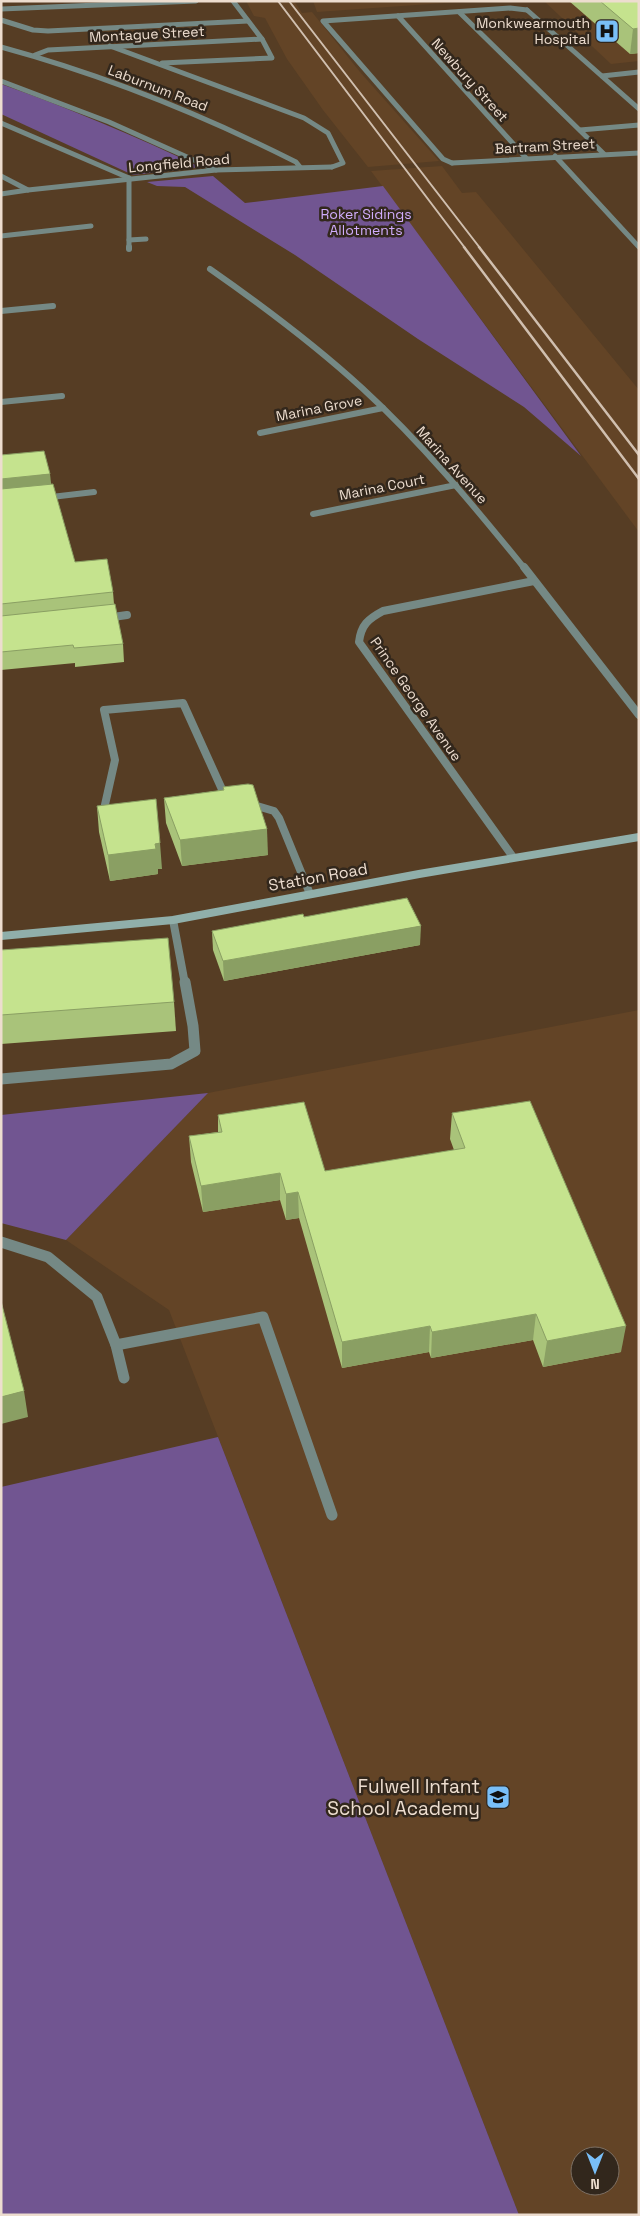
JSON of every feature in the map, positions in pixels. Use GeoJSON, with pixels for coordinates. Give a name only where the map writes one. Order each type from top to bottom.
{"type":"FeatureCollection","features":[{"type":"Feature","properties":{"kind":"main road","name":"Station Road"},"geometry":{"type":"LineString","coordinates":[[1,936],[172,920],[639,837]]}},
{"type":"Feature","properties":{"kind":"street"},"geometry":{"type":"LineString","coordinates":[[1,9],[62,4],[196,1]]}},
{"type":"Feature","properties":{"kind":"street"},"geometry":{"type":"LineString","coordinates":[[110,46],[157,64],[272,58],[262,39],[233,1]]}},
{"type":"Feature","properties":{"kind":"street"},"geometry":{"type":"LineString","coordinates":[[398,16],[510,8],[527,10],[639,109]]}},
{"type":"Feature","properties":{"kind":"street"},"geometry":{"type":"LineString","coordinates":[[459,12],[604,154]]}},
{"type":"Feature","properties":{"kind":"street","name":"Newbury Street"},"geometry":{"type":"LineString","coordinates":[[398,16],[526,158]]}},
{"type":"Feature","properties":{"kind":"street","name":"Bartram Street"},"geometry":{"type":"LineString","coordinates":[[398,16],[323,21],[443,159],[452,163],[639,153]]}},
{"type":"Feature","properties":{"kind":"street"},"geometry":{"type":"LineString","coordinates":[[1,20],[8,26],[48,31],[248,21]]}},
{"type":"Feature","properties":{"kind":"street","name":"Montague Street"},"geometry":{"type":"LineString","coordinates":[[35,55],[48,50],[262,39]]}},
{"type":"Feature","properties":{"kind":"street","name":"Laburnum Road"},"geometry":{"type":"LineString","coordinates":[[1,47],[35,55],[162,100],[249,138],[296,162],[300,167]]}},
{"type":"Feature","properties":{"kind":"street","name":"Longfield Road"},"geometry":{"type":"LineString","coordinates":[[1,194],[129,178],[216,170],[332,167],[343,163],[328,133],[304,118],[157,64]]}},
{"type":"Feature","properties":{"kind":"street"},"geometry":{"type":"LineString","coordinates":[[602,76],[639,72]]}},
{"type":"Feature","properties":{"kind":"street"},"geometry":{"type":"LineString","coordinates":[[1,81],[135,134],[216,170]]}},
{"type":"Feature","properties":{"kind":"street"},"geometry":{"type":"LineString","coordinates":[[1,123],[129,178],[128,249]]}},
{"type":"Feature","properties":{"kind":"street"},"geometry":{"type":"LineString","coordinates":[[580,130],[639,125]]}},
{"type":"Feature","properties":{"kind":"street"},"geometry":{"type":"LineString","coordinates":[[555,156],[639,246]]}},
{"type":"Feature","properties":{"kind":"street"},"geometry":{"type":"LineString","coordinates":[[1,176],[28,190]]}},
{"type":"Feature","properties":{"kind":"street"},"geometry":{"type":"LineString","coordinates":[[1,236],[91,226]]}},
{"type":"Feature","properties":{"kind":"street"},"geometry":{"type":"LineString","coordinates":[[129,240],[146,239]]}},
{"type":"Feature","properties":{"kind":"street","name":"Marina Avenue"},"geometry":{"type":"LineString","coordinates":[[210,269],[272,313],[333,362],[383,408],[456,485],[639,715]]}},
{"type":"Feature","properties":{"kind":"street"},"geometry":{"type":"LineString","coordinates":[[1,312],[53,306]]}},
{"type":"Feature","properties":{"kind":"street"},"geometry":{"type":"LineString","coordinates":[[1,402],[62,396]]}},
{"type":"Feature","properties":{"kind":"street","name":"Marina Grove"},"geometry":{"type":"LineString","coordinates":[[260,433],[383,408]]}},
{"type":"Feature","properties":{"kind":"street","name":"Marina Court"},"geometry":{"type":"LineString","coordinates":[[313,514],[456,485]]}},
{"type":"Feature","properties":{"kind":"street"},"geometry":{"type":"LineString","coordinates":[[38,498],[94,492]]}},
{"type":"Feature","properties":{"kind":"street","name":"Prince George Avenue"},"geometry":{"type":"LineString","coordinates":[[514,858],[359,642],[360,628],[367,619],[383,611],[534,581]]}},
{"type":"Feature","properties":{"kind":"street"},"geometry":{"type":"LineString","coordinates":[[98,618],[127,615]]}},
{"type":"Feature","properties":{"kind":"street"},"geometry":{"type":"LineString","coordinates":[[102,820],[115,760],[104,710],[183,703],[225,796],[274,811],[279,818],[310,894]]}},
{"type":"Feature","properties":{"kind":"street"},"geometry":{"type":"LineString","coordinates":[[1,1079],[171,1064],[195,1050],[193,1026],[172,920]]}},
{"type":"Feature","properties":{"kind":"street"},"geometry":{"type":"LineString","coordinates":[[1,1242],[48,1257],[97,1297],[116,1345],[124,1378]]}},
{"type":"Feature","properties":{"kind":"street"},"geometry":{"type":"LineString","coordinates":[[116,1345],[263,1317],[332,1515]]}},
{"type":"Feature","properties":{"kind":"shaded area"},"geometry":{"type":"Polygon","coordinates":[[[246,1],[294,1],[302,13],[312,12],[360,72],[439,161],[368,167],[323,110],[287,59],[265,18],[254,16],[246,1]]]}},
{"type":"Feature","properties":{"kind":"shaded area","name":"Monkwearmouth Hospital"},"geometry":{"type":"Polygon","coordinates":[[[313,1],[473,1],[317,12],[313,1]]]}},
{"type":"Feature","properties":{"kind":"shaded area","name":"Monkwearmouth Hospital"},"geometry":{"type":"Polygon","coordinates":[[[544,1],[639,1],[639,61],[611,64],[544,1]]]}},
{"type":"Feature","properties":{"kind":"shaded area"},"geometry":{"type":"Polygon","coordinates":[[[442,166],[462,193],[476,192],[639,390],[639,532],[371,171],[442,166]]]}},
{"type":"Feature","properties":{"kind":"shaded area","name":"Fulwell Infant School Academy"},"geometry":{"type":"Polygon","coordinates":[[[639,1010],[639,2215],[519,2215],[169,1310],[66,1240],[208,1093],[639,1010]]]}},
{"type":"Feature","properties":{"kind":"green space"},"geometry":{"type":"Polygon","coordinates":[[[1,84],[102,123],[200,167],[133,175],[1,114],[1,84]]]}},
{"type":"Feature","properties":{"kind":"green space","name":"Roker Sidings Allotments"},"geometry":{"type":"Polygon","coordinates":[[[213,176],[245,203],[383,186],[581,456],[524,407],[418,339],[295,255],[185,187],[157,186],[147,182],[213,176]]]}},
{"type":"Feature","properties":{"kind":"green space"},"geometry":{"type":"Polygon","coordinates":[[[208,1093],[66,1240],[1,1223],[1,1115],[208,1093]]]}},
{"type":"Feature","properties":{"kind":"green space"},"geometry":{"type":"Polygon","coordinates":[[[218,1437],[519,2215],[1,2215],[1,1487],[218,1437]]]}},
{"type":"Feature","properties":{"kind":"building"},"geometry":{"type":"Polygon","coordinates":[[[600,1],[639,1],[639,28],[633,29],[600,1]]]}},
{"type":"Feature","properties":{"kind":"building"},"geometry":{"type":"Polygon","coordinates":[[[44,451],[50,474],[1,479],[1,455],[44,451]]]}},
{"type":"Feature","properties":{"kind":"building"},"geometry":{"type":"Polygon","coordinates":[[[53,484],[75,562],[107,559],[113,592],[1,604],[1,489],[53,484]]]}},
{"type":"Feature","properties":{"kind":"building"},"geometry":{"type":"Polygon","coordinates":[[[115,604],[123,644],[74,648],[73,645],[1,652],[1,616],[115,604]]]}},
{"type":"Feature","properties":{"kind":"building"},"geometry":{"type":"Polygon","coordinates":[[[253,785],[267,829],[180,840],[164,798],[224,790],[223,787],[253,785]]]}},
{"type":"Feature","properties":{"kind":"building"},"geometry":{"type":"Polygon","coordinates":[[[156,799],[160,843],[155,844],[156,849],[108,855],[97,806],[156,799]]]}},
{"type":"Feature","properties":{"kind":"building"},"geometry":{"type":"Polygon","coordinates":[[[407,898],[421,926],[223,961],[212,931],[303,914],[304,917],[407,898]]]}},
{"type":"Feature","properties":{"kind":"building"},"geometry":{"type":"Polygon","coordinates":[[[168,938],[174,1002],[1,1015],[1,950],[168,938]]]}},
{"type":"Feature","properties":{"kind":"building"},"geometry":{"type":"Polygon","coordinates":[[[530,1101],[626,1326],[547,1341],[536,1314],[432,1332],[430,1326],[342,1342],[298,1192],[286,1194],[280,1173],[201,1186],[189,1136],[222,1132],[218,1115],[304,1102],[325,1171],[465,1148],[452,1113],[530,1101]]]}},
{"type":"Feature","properties":{"kind":"building"},"geometry":{"type":"Polygon","coordinates":[[[1,1301],[24,1391],[1,1397],[1,1301]]]}},
{"type":"Feature","properties":{"kind":"railway"},"geometry":{"type":"LineString","coordinates":[[278,1],[465,248]]}},
{"type":"Feature","properties":{"kind":"railway"},"geometry":{"type":"LineString","coordinates":[[289,1],[480,248]]}},
{"type":"Feature","properties":{"kind":"railway"},"geometry":{"type":"LineString","coordinates":[[464,247],[639,479]]}},
{"type":"Feature","properties":{"kind":"railway"},"geometry":{"type":"LineString","coordinates":[[479,247],[639,455]]}},
{"type":"Feature","properties":{"kind":"place","name":"Monkwearmouth Hospital"},"geometry":{"type":"Point","coordinates":[607,31]}},
{"type":"Feature","properties":{"kind":"place","name":"Fulwell Infant School Academy"},"geometry":{"type":"Point","coordinates":[498,1797]}}]}
